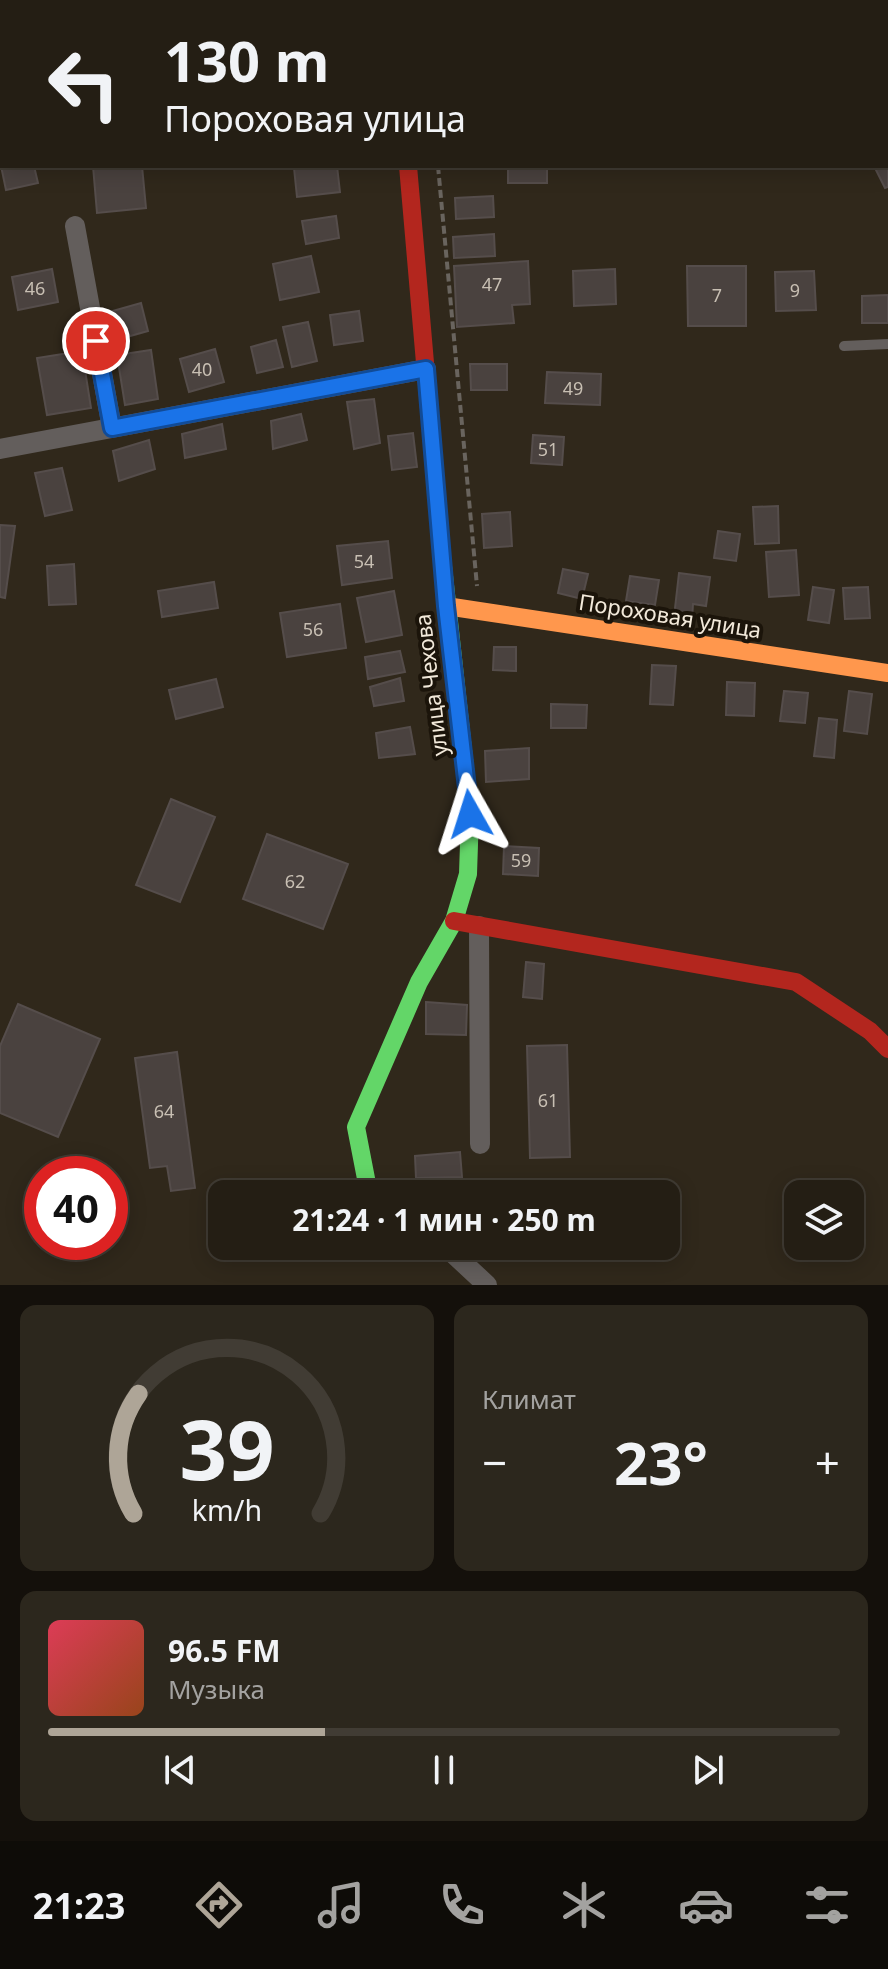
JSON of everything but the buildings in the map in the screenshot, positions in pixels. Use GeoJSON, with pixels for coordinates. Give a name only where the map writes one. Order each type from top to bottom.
{"type":"FeatureCollection","features":[{"type":"Feature","properties":{"kind":"street","name":"улица Чехова"},"geometry":{"type":"LineString","coordinates":[[366,1180],[356,1127],[419,982],[454,921],[468,874],[470,814],[446,606],[408,168]]}},
{"type":"Feature","properties":{"kind":"street"},"geometry":{"type":"LineString","coordinates":[[75,226],[112,428]]}},
{"type":"Feature","properties":{"kind":"street"},"geometry":{"type":"LineString","coordinates":[[0,449],[426,369]]}},
{"type":"Feature","properties":{"kind":"street","name":"Пороховая улица"},"geometry":{"type":"LineString","coordinates":[[446,606],[888,673]]}},
{"type":"Feature","properties":{"kind":"street"},"geometry":{"type":"LineString","coordinates":[[454,921],[796,982],[870,1031],[888,1049]]}},
{"type":"Feature","properties":{"kind":"street"},"geometry":{"type":"LineString","coordinates":[[479,926],[480,1144]]}},
{"type":"Feature","properties":{"kind":"street"},"geometry":{"type":"LineString","coordinates":[[460,1260],[487,1285]]}},
{"type":"Feature","properties":{"kind":"lane"},"geometry":{"type":"LineString","coordinates":[[844,346],[888,344]]}},
{"type":"Feature","properties":{"kind":"path"},"geometry":{"type":"LineString","coordinates":[[438,168],[480,610]]}},
{"type":"Feature","properties":{"kind":"traffic: fast"},"geometry":{"type":"LineString","coordinates":[[366,1180],[356,1127],[419,982],[454,921],[468,874],[470,814],[441,548]]}},
{"type":"Feature","properties":{"kind":"traffic: slow"},"geometry":{"type":"LineString","coordinates":[[446,606],[888,673]]}},
{"type":"Feature","properties":{"kind":"traffic: jam"},"geometry":{"type":"LineString","coordinates":[[408,168],[441,548]]}},
{"type":"Feature","properties":{"kind":"traffic: jam"},"geometry":{"type":"LineString","coordinates":[[454,921],[796,982],[870,1031],[888,1049]]}},
{"type":"Feature","properties":{"kind":"route"},"geometry":{"type":"LineString","coordinates":[[96,341],[112,428],[426,369],[446,606],[470,814]]}}]}
